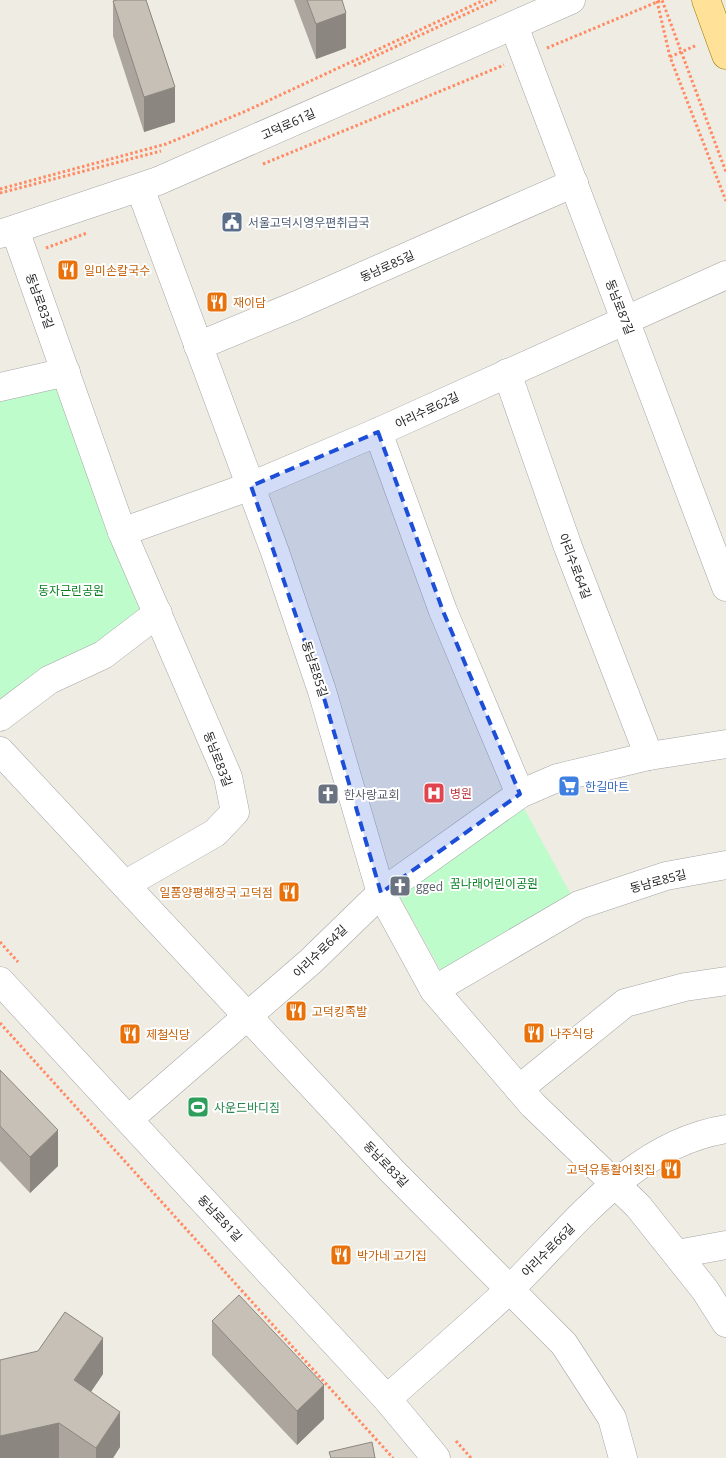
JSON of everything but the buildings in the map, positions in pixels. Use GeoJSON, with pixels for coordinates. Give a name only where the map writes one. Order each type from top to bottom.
{"type":"FeatureCollection","features":[{"type":"Feature","properties":{"kind":"main road"},"geometry":{"type":"LineString","coordinates":[[706,0],[726,55]]}},
{"type":"Feature","properties":{"kind":"street","name":"고덕로61길"},"geometry":{"type":"LineString","coordinates":[[7,232],[140,188],[571,0]]}},
{"type":"Feature","properties":{"kind":"street","name":"동남로87길"},"geometry":{"type":"LineString","coordinates":[[514,26],[726,587]]}},
{"type":"Feature","properties":{"kind":"street","name":"동남로85길"},"geometry":{"type":"LineString","coordinates":[[198,346],[297,305],[574,183]]}},
{"type":"Feature","properties":{"kind":"street","name":"동남로85길"},"geometry":{"type":"LineString","coordinates":[[140,188],[251,486],[322,691],[381,893],[434,990],[532,1105],[638,1206],[704,1290],[726,1323]]}},
{"type":"Feature","properties":{"kind":"street","name":"동남로83길"},"geometry":{"type":"LineString","coordinates":[[7,232],[24,256],[122,532],[228,777],[235,812],[215,833],[126,884]]}},
{"type":"Feature","properties":{"kind":"street","name":"아리수로62길"},"geometry":{"type":"LineString","coordinates":[[122,532],[251,486],[378,432],[726,275]]}},
{"type":"Feature","properties":{"kind":"street"},"geometry":{"type":"LineString","coordinates":[[0,387],[66,372]]}},
{"type":"Feature","properties":{"kind":"street","name":"아리수로64길"},"geometry":{"type":"LineString","coordinates":[[507,373],[568,546],[648,756]]}},
{"type":"Feature","properties":{"kind":"street"},"geometry":{"type":"LineString","coordinates":[[378,432],[443,611],[520,794]]}},
{"type":"Feature","properties":{"kind":"street"},"geometry":{"type":"LineString","coordinates":[[0,717],[49,680],[103,656],[158,613]]}},
{"type":"Feature","properties":{"kind":"street","name":"아리수로64길"},"geometry":{"type":"LineString","coordinates":[[129,1119],[311,961],[381,893],[520,794],[556,778],[648,756],[726,744]]}},
{"type":"Feature","properties":{"kind":"street","name":"동남로83길"},"geometry":{"type":"LineString","coordinates":[[0,751],[126,884],[247,1018],[392,1171],[564,1344],[612,1418],[623,1458]]}},
{"type":"Feature","properties":{"kind":"street","name":"동남로85길"},"geometry":{"type":"LineString","coordinates":[[434,990],[579,905],[666,876],[726,865]]}},
{"type":"Feature","properties":{"kind":"street","name":"동남로81길"},"geometry":{"type":"LineString","coordinates":[[0,981],[387,1399],[436,1458]]}},
{"type":"Feature","properties":{"kind":"street"},"geometry":{"type":"LineString","coordinates":[[519,1089],[625,1003],[685,987],[726,981]]}},
{"type":"Feature","properties":{"kind":"street","name":"아리수로66길"},"geometry":{"type":"LineString","coordinates":[[387,1399],[510,1289],[614,1183],[670,1146],[714,1131],[726,1129]]}},
{"type":"Feature","properties":{"kind":"street"},"geometry":{"type":"LineString","coordinates":[[676,1254],[726,1246]]}},
{"type":"Feature","properties":{"kind":"path"},"geometry":{"type":"LineString","coordinates":[[0,189],[166,144],[246,111],[484,0]]}},
{"type":"Feature","properties":{"kind":"path"},"geometry":{"type":"LineString","coordinates":[[218,128],[496,0]]}},
{"type":"Feature","properties":{"kind":"path"},"geometry":{"type":"LineString","coordinates":[[259,166],[662,0],[726,172]]}},
{"type":"Feature","properties":{"kind":"path"},"geometry":{"type":"LineString","coordinates":[[657,1],[670,57],[726,201]]}},
{"type":"Feature","properties":{"kind":"path"},"geometry":{"type":"LineString","coordinates":[[0,194],[173,147]]}},
{"type":"Feature","properties":{"kind":"path"},"geometry":{"type":"LineString","coordinates":[[24,256],[89,232]]}},
{"type":"Feature","properties":{"kind":"path"},"geometry":{"type":"LineString","coordinates":[[0,1023],[393,1458]]}},
{"type":"Feature","properties":{"kind":"highlighted area"},"geometry":{"type":"Polygon","coordinates":[[[378,432],[443,611],[520,794],[381,893],[322,691],[251,486],[378,432]]]}},
{"type":"Feature","properties":{"kind":"green space","name":"동자근린공원"},"geometry":{"type":"Polygon","coordinates":[[[66,372],[158,613],[0,717],[0,387],[66,372]]]}},
{"type":"Feature","properties":{"kind":"green space","name":"꿈나래어린이공원"},"geometry":{"type":"Polygon","coordinates":[[[519,799],[575,902],[445,978],[391,881],[519,799]]]}},
{"type":"Feature","properties":{"kind":"place","name":"서울고덕시영우편취급국"},"geometry":{"type":"Point","coordinates":[232,222]}},
{"type":"Feature","properties":{"kind":"place","name":"일미손칼국수"},"geometry":{"type":"Point","coordinates":[68,270]}},
{"type":"Feature","properties":{"kind":"place","name":"재이담"},"geometry":{"type":"Point","coordinates":[217,302]}},
{"type":"Feature","properties":{"kind":"place","name":"한길마트"},"geometry":{"type":"Point","coordinates":[569,786]}},
{"type":"Feature","properties":{"kind":"place","name":"병원"},"geometry":{"type":"Point","coordinates":[434,793]}},
{"type":"Feature","properties":{"kind":"place","name":"한사랑교회"},"geometry":{"type":"Point","coordinates":[328,794]}},
{"type":"Feature","properties":{"kind":"place","name":"gged"},"geometry":{"type":"Point","coordinates":[400,886]}},
{"type":"Feature","properties":{"kind":"place","name":"일품양평해장국 고덕점"},"geometry":{"type":"Point","coordinates":[289,892]}},
{"type":"Feature","properties":{"kind":"place","name":"고덕킹족발"},"geometry":{"type":"Point","coordinates":[296,1011]}},
{"type":"Feature","properties":{"kind":"place","name":"나주식당"},"geometry":{"type":"Point","coordinates":[534,1033]}},
{"type":"Feature","properties":{"kind":"place","name":"제철식당"},"geometry":{"type":"Point","coordinates":[130,1034]}},
{"type":"Feature","properties":{"kind":"place","name":"사운드바디짐"},"geometry":{"type":"Point","coordinates":[198,1107]}},
{"type":"Feature","properties":{"kind":"place","name":"고덕유통활어횟집"},"geometry":{"type":"Point","coordinates":[671,1169]}},
{"type":"Feature","properties":{"kind":"place","name":"박가네 고기집"},"geometry":{"type":"Point","coordinates":[341,1255]}}]}
